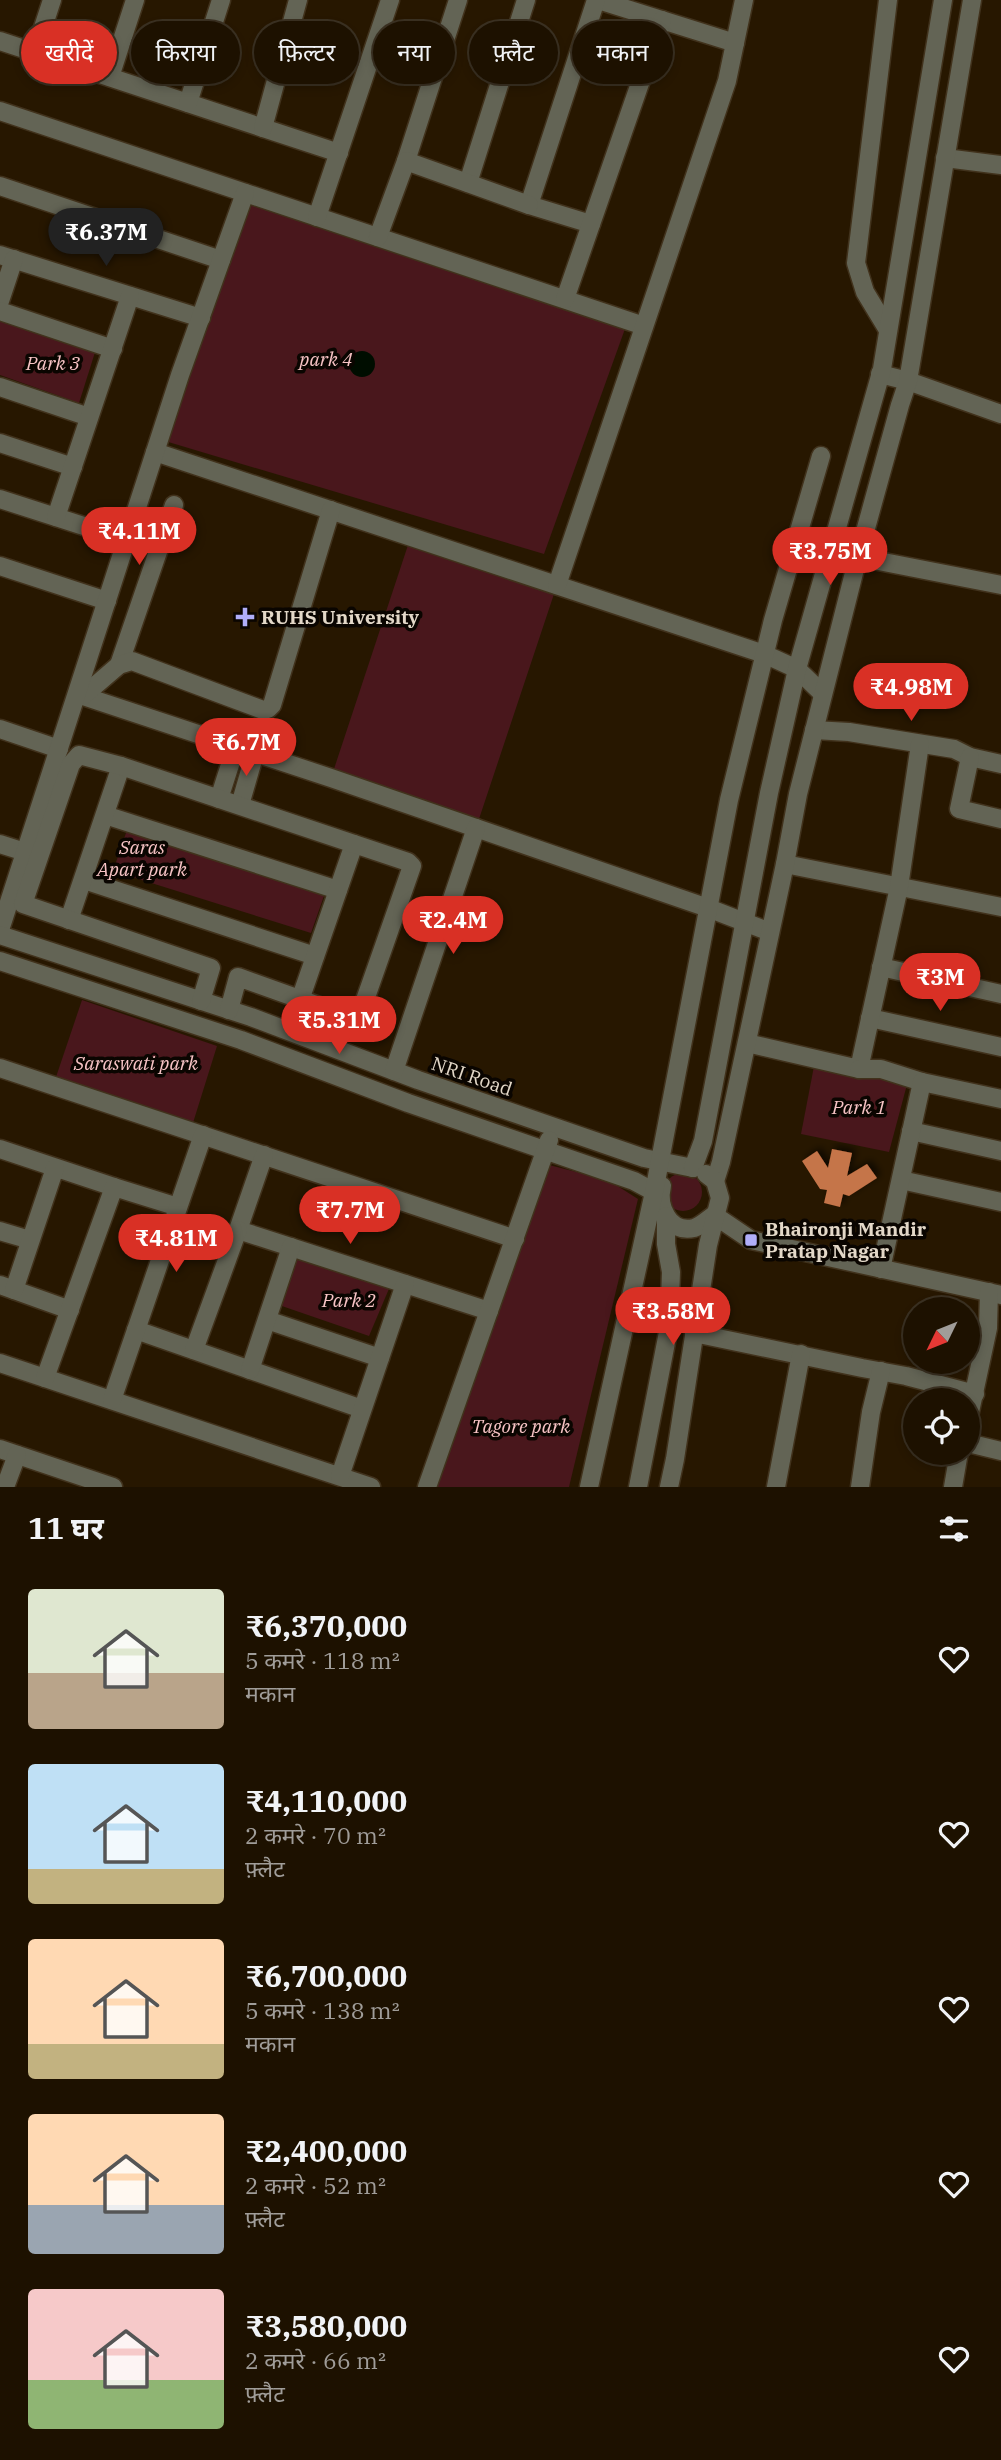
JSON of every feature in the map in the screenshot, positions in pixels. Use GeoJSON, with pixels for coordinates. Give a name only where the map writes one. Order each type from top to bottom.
{"type":"FeatureCollection","features":[{"type":"Feature","properties":{"kind":"street"},"geometry":{"type":"LineString","coordinates":[[45,21],[52,0]]}},
{"type":"Feature","properties":{"kind":"street"},"geometry":{"type":"LineString","coordinates":[[117,55],[135,0]]}},
{"type":"Feature","properties":{"kind":"street"},"geometry":{"type":"LineString","coordinates":[[188,103],[222,0]]}},
{"type":"Feature","properties":{"kind":"street"},"geometry":{"type":"LineString","coordinates":[[263,128],[298,0]]}},
{"type":"Feature","properties":{"kind":"street"},"geometry":{"type":"LineString","coordinates":[[317,217],[390,0]]}},
{"type":"Feature","properties":{"kind":"street"},"geometry":{"type":"LineString","coordinates":[[378,237],[406,161],[458,0]]}},
{"type":"Feature","properties":{"kind":"street"},"geometry":{"type":"LineString","coordinates":[[468,183],[526,0]]}},
{"type":"Feature","properties":{"kind":"street"},"geometry":{"type":"LineString","coordinates":[[529,205],[597,0],[736,43]]}},
{"type":"Feature","properties":{"kind":"street"},"geometry":{"type":"LineString","coordinates":[[557,585],[727,81],[744,0]]}},
{"type":"Feature","properties":{"kind":"street"},"geometry":{"type":"LineString","coordinates":[[888,0],[856,263],[864,292],[888,330]]}},
{"type":"Feature","properties":{"kind":"street"},"geometry":{"type":"LineString","coordinates":[[693,1168],[703,1141],[769,793],[797,669],[880,374],[943,0]]}},
{"type":"Feature","properties":{"kind":"street"},"geometry":{"type":"LineString","coordinates":[[715,1181],[785,864],[797,794],[858,557],[908,381],[972,0]]}},
{"type":"Feature","properties":{"kind":"street"},"geometry":{"type":"LineString","coordinates":[[565,299],[662,20]]}},
{"type":"Feature","properties":{"kind":"street"},"geometry":{"type":"LineString","coordinates":[[0,41],[21,48]]}},
{"type":"Feature","properties":{"kind":"street"},"geometry":{"type":"LineString","coordinates":[[117,79],[339,153]]}},
{"type":"Feature","properties":{"kind":"street"},"geometry":{"type":"LineString","coordinates":[[0,111],[644,326]]}},
{"type":"Feature","properties":{"kind":"street"},"geometry":{"type":"LineString","coordinates":[[945,158],[1001,166]]}},
{"type":"Feature","properties":{"kind":"street"},"geometry":{"type":"LineString","coordinates":[[406,161],[591,224]]}},
{"type":"Feature","properties":{"kind":"street"},"geometry":{"type":"LineString","coordinates":[[0,186],[222,260]]}},
{"type":"Feature","properties":{"kind":"street"},"geometry":{"type":"LineString","coordinates":[[0,932],[59,749],[80,695],[107,601],[156,452],[245,193]]}},
{"type":"Feature","properties":{"kind":"street"},"geometry":{"type":"LineString","coordinates":[[0,300],[7,257],[201,318]]}},
{"type":"Feature","properties":{"kind":"street"},"geometry":{"type":"LineString","coordinates":[[56,517],[130,296]]}},
{"type":"Feature","properties":{"kind":"street"},"geometry":{"type":"LineString","coordinates":[[0,311],[113,349]]}},
{"type":"Feature","properties":{"kind":"street"},"geometry":{"type":"LineString","coordinates":[[880,374],[908,381],[1001,414]]}},
{"type":"Feature","properties":{"kind":"street"},"geometry":{"type":"LineString","coordinates":[[0,387],[89,417]]}},
{"type":"Feature","properties":{"kind":"street"},"geometry":{"type":"LineString","coordinates":[[0,443],[72,467]]}},
{"type":"Feature","properties":{"kind":"street"},"geometry":{"type":"LineString","coordinates":[[156,452],[765,654],[797,669],[823,694]]}},
{"type":"Feature","properties":{"kind":"street"},"geometry":{"type":"LineString","coordinates":[[589,1487],[657,1194],[659,1161],[729,800],[765,654],[821,456]]}},
{"type":"Feature","properties":{"kind":"street"},"geometry":{"type":"LineString","coordinates":[[0,499],[127,540]]}},
{"type":"Feature","properties":{"kind":"street"},"geometry":{"type":"LineString","coordinates":[[119,666],[174,505]]}},
{"type":"Feature","properties":{"kind":"street"},"geometry":{"type":"LineString","coordinates":[[80,695],[119,666],[132,661],[263,710],[268,709],[272,705],[331,510]]}},
{"type":"Feature","properties":{"kind":"street"},"geometry":{"type":"LineString","coordinates":[[858,557],[1001,585]]}},
{"type":"Feature","properties":{"kind":"street"},"geometry":{"type":"LineString","coordinates":[[0,566],[107,601]]}},
{"type":"Feature","properties":{"kind":"street"},"geometry":{"type":"LineString","coordinates":[[80,695],[476,828],[770,932]]}},
{"type":"Feature","properties":{"kind":"street"},"geometry":{"type":"LineString","coordinates":[[0,729],[59,749]]}},
{"type":"Feature","properties":{"kind":"street"},"geometry":{"type":"LineString","coordinates":[[814,730],[954,749],[970,757],[1001,764]]}},
{"type":"Feature","properties":{"kind":"street"},"geometry":{"type":"LineString","coordinates":[[859,1069],[899,887],[920,744]]}},
{"type":"Feature","properties":{"kind":"street"},"geometry":{"type":"LineString","coordinates":[[219,799],[236,746]]}},
{"type":"Feature","properties":{"kind":"street"},"geometry":{"type":"LineString","coordinates":[[240,805],[256,753]]}},
{"type":"Feature","properties":{"kind":"street"},"geometry":{"type":"LineString","coordinates":[[79,755],[219,799],[408,862],[412,866],[358,1020],[23,904],[66,776],[74,758],[79,755]]}},
{"type":"Feature","properties":{"kind":"street"},"geometry":{"type":"LineString","coordinates":[[970,757],[960,809],[1001,819]]}},
{"type":"Feature","properties":{"kind":"street"},"geometry":{"type":"LineString","coordinates":[[69,920],[121,766]]}},
{"type":"Feature","properties":{"kind":"street"},"geometry":{"type":"LineString","coordinates":[[105,815],[338,890]]}},
{"type":"Feature","properties":{"kind":"street"},"geometry":{"type":"LineString","coordinates":[[394,1071],[476,828]]}},
{"type":"Feature","properties":{"kind":"street"},"geometry":{"type":"LineString","coordinates":[[0,844],[25,852]]}},
{"type":"Feature","properties":{"kind":"street"},"geometry":{"type":"LineString","coordinates":[[300,1000],[354,844]]}},
{"type":"Feature","properties":{"kind":"street"},"geometry":{"type":"LineString","coordinates":[[785,864],[1001,907]]}},
{"type":"Feature","properties":{"kind":"street"},"geometry":{"type":"LineString","coordinates":[[84,880],[315,956]]}},
{"type":"Feature","properties":{"kind":"street","name":"NRI Road"},"geometry":{"type":"LineString","coordinates":[[0,932],[229,1010],[644,1158],[693,1168]]}},
{"type":"Feature","properties":{"kind":"street"},"geometry":{"type":"LineString","coordinates":[[0,961],[241,1040],[408,1103],[634,1181],[657,1194],[666,1216],[674,1224],[684,1228],[696,1228],[714,1215]]}},
{"type":"Feature","properties":{"kind":"street"},"geometry":{"type":"LineString","coordinates":[[881,967],[1001,994]]}},
{"type":"Feature","properties":{"kind":"street"},"geometry":{"type":"LineString","coordinates":[[201,1001],[211,968]]}},
{"type":"Feature","properties":{"kind":"street"},"geometry":{"type":"LineString","coordinates":[[229,1010],[238,977]]}},
{"type":"Feature","properties":{"kind":"street"},"geometry":{"type":"LineString","coordinates":[[870,1018],[1001,1047]]}},
{"type":"Feature","properties":{"kind":"street"},"geometry":{"type":"LineString","coordinates":[[747,1043],[859,1069],[881,1069],[922,1082],[1001,1099]]}},
{"type":"Feature","properties":{"kind":"street"},"geometry":{"type":"LineString","coordinates":[[0,1068],[515,1239]]}},
{"type":"Feature","properties":{"kind":"street"},"geometry":{"type":"LineString","coordinates":[[881,1269],[922,1082]]}},
{"type":"Feature","properties":{"kind":"street"},"geometry":{"type":"LineString","coordinates":[[427,1487],[553,1127]]}},
{"type":"Feature","properties":{"kind":"street"},"geometry":{"type":"LineString","coordinates":[[911,1131],[1001,1151]]}},
{"type":"Feature","properties":{"kind":"street"},"geometry":{"type":"LineString","coordinates":[[112,1400],[203,1135]]}},
{"type":"Feature","properties":{"kind":"street"},"geometry":{"type":"LineString","coordinates":[[0,1149],[178,1207]]}},
{"type":"Feature","properties":{"kind":"street"},"geometry":{"type":"LineString","coordinates":[[194,1350],[264,1155]]}},
{"type":"Feature","properties":{"kind":"street"},"geometry":{"type":"LineString","coordinates":[[55,1168],[30,1240],[7,1288],[70,1310]]}},
{"type":"Feature","properties":{"kind":"street"},"geometry":{"type":"LineString","coordinates":[[657,1194],[670,1175],[681,1169],[693,1168],[715,1181],[720,1198],[708,1245],[675,1459],[668,1487]]}},
{"type":"Feature","properties":{"kind":"street"},"geometry":{"type":"LineString","coordinates":[[901,1180],[1001,1202]]}},
{"type":"Feature","properties":{"kind":"street"},"geometry":{"type":"LineString","coordinates":[[45,1378],[114,1187]]}},
{"type":"Feature","properties":{"kind":"street"},"geometry":{"type":"LineString","coordinates":[[714,1215],[751,1240]]}},
{"type":"Feature","properties":{"kind":"street"},"geometry":{"type":"LineString","coordinates":[[638,1487],[669,1326],[671,1272],[665,1234],[666,1216]]}},
{"type":"Feature","properties":{"kind":"street"},"geometry":{"type":"LineString","coordinates":[[238,1230],[489,1311]]}},
{"type":"Feature","properties":{"kind":"street"},"geometry":{"type":"LineString","coordinates":[[0,1231],[30,1240]]}},
{"type":"Feature","properties":{"kind":"street"},"geometry":{"type":"LineString","coordinates":[[708,1245],[719,1237],[751,1240],[995,1294],[976,1388]]}},
{"type":"Feature","properties":{"kind":"street"},"geometry":{"type":"LineString","coordinates":[[250,1370],[291,1248]]}},
{"type":"Feature","properties":{"kind":"street"},"geometry":{"type":"LineString","coordinates":[[340,1476],[405,1284]]}},
{"type":"Feature","properties":{"kind":"street"},"geometry":{"type":"LineString","coordinates":[[267,1320],[380,1358]]}},
{"type":"Feature","properties":{"kind":"street"},"geometry":{"type":"LineString","coordinates":[[136,1330],[362,1409]]}},
{"type":"Feature","properties":{"kind":"street"},"geometry":{"type":"LineString","coordinates":[[694,1333],[906,1376],[948,1388]]}},
{"type":"Feature","properties":{"kind":"street"},"geometry":{"type":"LineString","coordinates":[[776,1487],[801,1354]]}},
{"type":"Feature","properties":{"kind":"street"},"geometry":{"type":"LineString","coordinates":[[0,1363],[371,1487]]}},
{"type":"Feature","properties":{"kind":"street"},"geometry":{"type":"LineString","coordinates":[[860,1487],[881,1371]]}},
{"type":"Feature","properties":{"kind":"street"},"geometry":{"type":"LineString","coordinates":[[980,1446],[1001,1451]]}},
{"type":"Feature","properties":{"kind":"street"},"geometry":{"type":"LineString","coordinates":[[5,1487],[8,1452],[74,1481],[113,1487]]}},
{"type":"Feature","properties":{"kind":"street"},"geometry":{"type":"LineString","coordinates":[[953,1487],[957,1465]]}},
{"type":"Feature","properties":{"kind":"green space","name":"park 4"},"geometry":{"type":"Polygon","coordinates":[[[247,201],[626,326],[544,554],[165,441],[247,201]]]}},
{"type":"Feature","properties":{"kind":"green space","name":"Park 3"},"geometry":{"type":"Polygon","coordinates":[[[0,313],[97,346],[79,403],[0,375],[0,313]]]}},
{"type":"Feature","properties":{"kind":"green space"},"geometry":{"type":"Polygon","coordinates":[[[411,536],[557,585],[476,828],[331,778],[411,536]]]}},
{"type":"Feature","properties":{"kind":"green space","name":"Saras Apart park"},"geometry":{"type":"Polygon","coordinates":[[[127,830],[325,893],[311,933],[113,871],[127,830]]]}},
{"type":"Feature","properties":{"kind":"green space","name":"Saraswati park"},"geometry":{"type":"Polygon","coordinates":[[[82,1000],[217,1046],[192,1126],[55,1080],[82,1000]]]}},
{"type":"Feature","properties":{"kind":"green space","name":"Park 1"},"geometry":{"type":"Polygon","coordinates":[[[815,1061],[909,1077],[889,1152],[801,1134],[815,1061]]]}},
{"type":"Feature","properties":{"kind":"green space","name":"Tagore park"},"geometry":{"type":"Polygon","coordinates":[[[549,1165],[608,1180],[638,1199],[569,1487],[436,1487],[549,1165]]]}},
{"type":"Feature","properties":{"kind":"green space"},"geometry":{"type":"Polygon","coordinates":[[[683,1173],[696,1179],[702,1192],[696,1205],[683,1211],[670,1205],[664,1192],[670,1179],[683,1173]]]}},
{"type":"Feature","properties":{"kind":"green space","name":"Park 2"},"geometry":{"type":"Polygon","coordinates":[[[290,1251],[391,1284],[369,1336],[276,1304],[290,1251]]]}},
{"type":"Feature","properties":{"kind":"shaded area"},"geometry":{"type":"Polygon","coordinates":[[[362,351],[371,355],[375,364],[371,373],[362,377],[353,373],[349,364],[353,355],[362,351]]]}},
{"type":"Feature","properties":{"kind":"building"},"geometry":{"type":"Polygon","coordinates":[[[832,1149],[852,1153],[847,1176],[867,1164],[877,1178],[849,1196],[843,1194],[840,1207],[824,1203],[827,1190],[820,1189],[802,1161],[817,1151],[828,1168],[832,1149]]]}},
{"type":"Feature","properties":{"kind":"place","name":"RUHS University"},"geometry":{"type":"Point","coordinates":[245,617]}},
{"type":"Feature","properties":{"kind":"place","name":"Bhaironji Mandir Pratap Nagar"},"geometry":{"type":"Point","coordinates":[751,1240]}}]}
